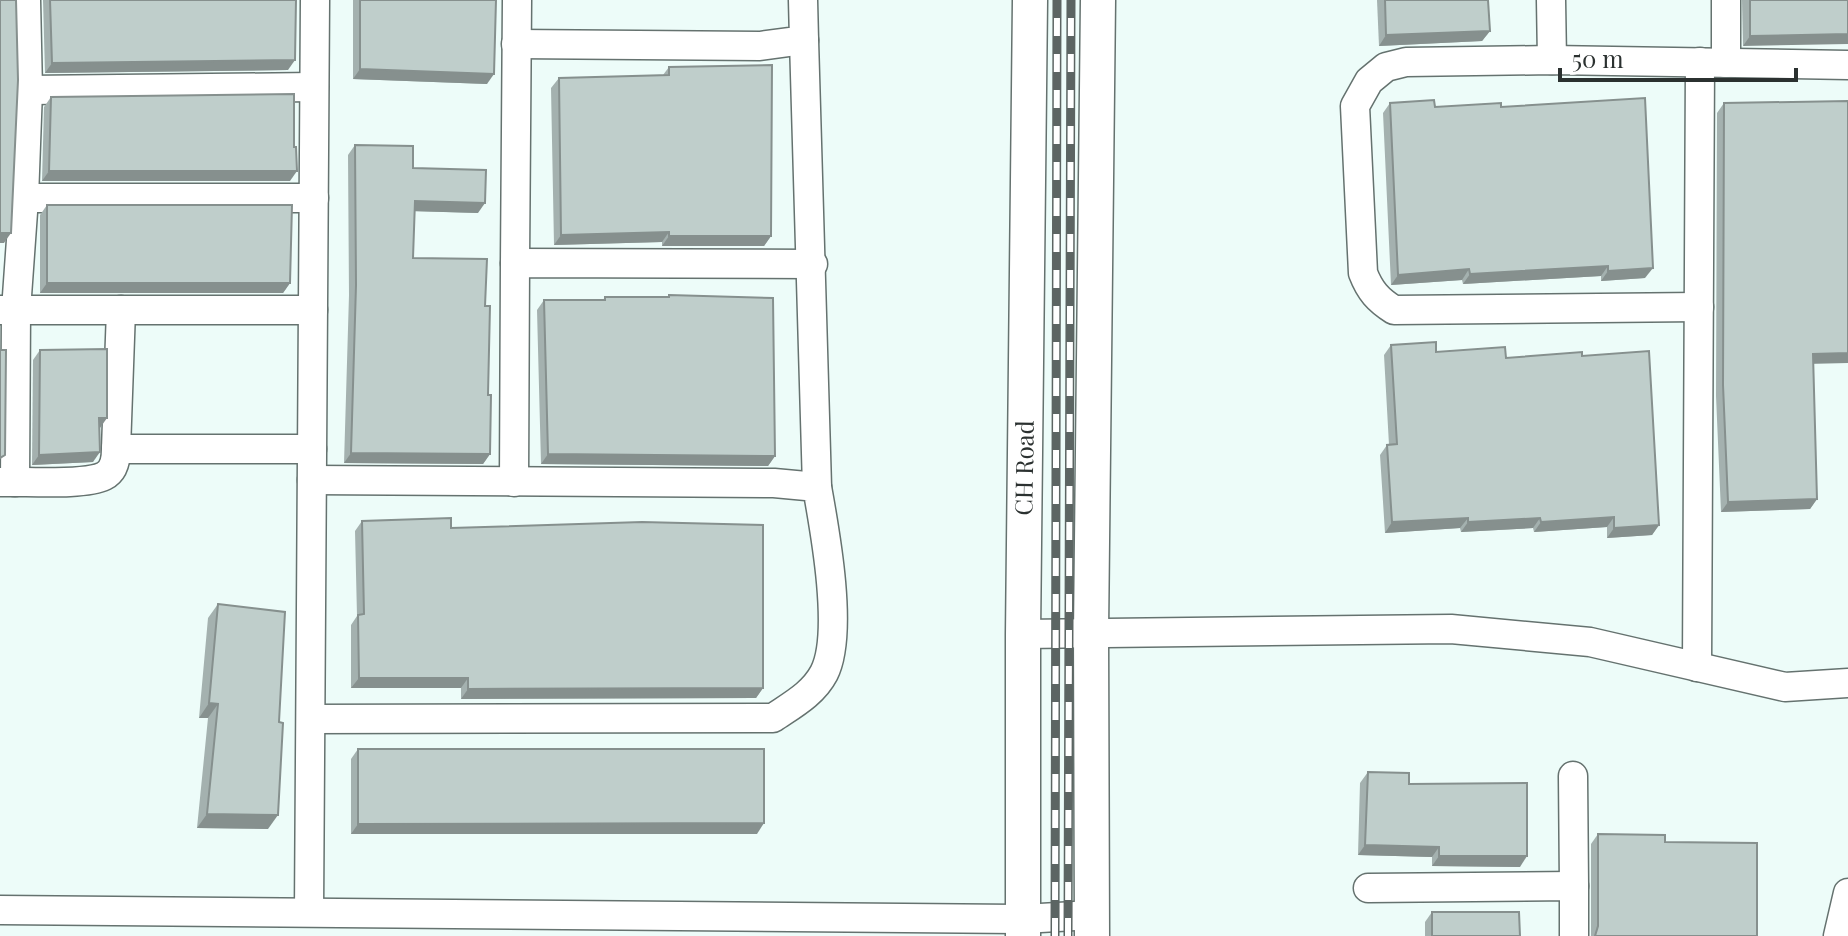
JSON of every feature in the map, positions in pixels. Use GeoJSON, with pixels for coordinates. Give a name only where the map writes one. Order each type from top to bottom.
{"type":"FeatureCollection","features":[{"type":"Feature","properties":{"kind":"street"},"geometry":{"type":"LineString","coordinates":[[26,0],[28,90],[24,198],[8,310],[8,482],[89,480],[106,475],[116,463],[121,310]]}},
{"type":"Feature","properties":{"kind":"street"},"geometry":{"type":"LineString","coordinates":[[309,912],[315,0]]}},
{"type":"Feature","properties":{"kind":"street"},"geometry":{"type":"LineString","coordinates":[[514,482],[517,0]]}},
{"type":"Feature","properties":{"kind":"street"},"geometry":{"type":"LineString","coordinates":[[311,719],[773,718],[808,694],[825,671],[831,640],[831,566],[817,487],[813,264],[803,0]]}},
{"type":"Feature","properties":{"kind":"street","name":"CH Road"},"geometry":{"type":"LineString","coordinates":[[1023,927],[1030,0]]}},
{"type":"Feature","properties":{"kind":"street"},"geometry":{"type":"LineString","coordinates":[[0,910],[309,912],[536,925],[1092,926],[1091,632],[1098,0]]}},
{"type":"Feature","properties":{"kind":"street"},"geometry":{"type":"LineString","coordinates":[[1551,0],[1552,60]]}},
{"type":"Feature","properties":{"kind":"street"},"geometry":{"type":"LineString","coordinates":[[1697,667],[1699,307],[1713,63],[1726,0]]}},
{"type":"Feature","properties":{"kind":"street"},"geometry":{"type":"LineString","coordinates":[[516,44],[760,46],[804,40]]}},
{"type":"Feature","properties":{"kind":"street"},"geometry":{"type":"LineString","coordinates":[[1699,307],[1394,310],[1370,291],[1363,273],[1355,106],[1369,81],[1386,67],[1406,62],[1552,60],[1848,65]]}},
{"type":"Feature","properties":{"kind":"street"},"geometry":{"type":"LineString","coordinates":[[28,90],[314,87]]}},
{"type":"Feature","properties":{"kind":"street"},"geometry":{"type":"LineString","coordinates":[[24,198],[314,198]]}},
{"type":"Feature","properties":{"kind":"street"},"geometry":{"type":"LineString","coordinates":[[515,263],[813,264]]}},
{"type":"Feature","properties":{"kind":"street"},"geometry":{"type":"LineString","coordinates":[[8,310],[313,310]]}},
{"type":"Feature","properties":{"kind":"street"},"geometry":{"type":"LineString","coordinates":[[116,449],[312,449]]}},
{"type":"Feature","properties":{"kind":"street"},"geometry":{"type":"LineString","coordinates":[[312,480],[774,483],[817,487]]}},
{"type":"Feature","properties":{"kind":"street"},"geometry":{"type":"LineString","coordinates":[[1023,634],[1451,629],[1590,642],[1785,687],[1848,683]]}},
{"type":"Feature","properties":{"kind":"street"},"geometry":{"type":"LineString","coordinates":[[1573,776],[1574,936]]}},
{"type":"Feature","properties":{"kind":"street"},"geometry":{"type":"LineString","coordinates":[[1368,888],[1574,886]]}},
{"type":"Feature","properties":{"kind":"street"},"geometry":{"type":"LineString","coordinates":[[1838,936],[1848,893]]}},
{"type":"Feature","properties":{"kind":"building"},"geometry":{"type":"Polygon","coordinates":[[[0,0],[16,0],[18,80],[11,233],[0,233],[0,0]]]}},
{"type":"Feature","properties":{"kind":"building"},"geometry":{"type":"Polygon","coordinates":[[[50,0],[296,0],[295,60],[52,63],[50,0]]]}},
{"type":"Feature","properties":{"kind":"building"},"geometry":{"type":"Polygon","coordinates":[[[360,0],[496,0],[494,74],[360,69],[360,0]]]}},
{"type":"Feature","properties":{"kind":"building"},"geometry":{"type":"Polygon","coordinates":[[[1385,0],[1488,0],[1490,31],[1386,35],[1385,0]]]}},
{"type":"Feature","properties":{"kind":"building"},"geometry":{"type":"Polygon","coordinates":[[[1750,0],[1848,0],[1848,34],[1750,36],[1750,0]]]}},
{"type":"Feature","properties":{"kind":"building"},"geometry":{"type":"Polygon","coordinates":[[[772,65],[771,236],[669,236],[669,232],[561,235],[559,78],[669,75],[669,67],[772,65]]]}},
{"type":"Feature","properties":{"kind":"building"},"geometry":{"type":"Polygon","coordinates":[[[294,94],[297,171],[49,171],[51,97],[294,94]]]}},
{"type":"Feature","properties":{"kind":"building"},"geometry":{"type":"Polygon","coordinates":[[[1645,98],[1653,268],[1608,271],[1608,266],[1470,274],[1469,269],[1398,275],[1390,103],[1434,100],[1435,107],[1501,103],[1501,107],[1645,98]]]}},
{"type":"Feature","properties":{"kind":"building"},"geometry":{"type":"Polygon","coordinates":[[[1848,101],[1848,353],[1813,354],[1817,499],[1728,502],[1723,385],[1724,103],[1848,101]]]}},
{"type":"Feature","properties":{"kind":"building"},"geometry":{"type":"Polygon","coordinates":[[[355,145],[413,146],[413,168],[486,170],[485,203],[415,201],[413,258],[487,259],[485,306],[490,306],[490,454],[351,453],[356,285],[355,145]]]}},
{"type":"Feature","properties":{"kind":"building"},"geometry":{"type":"Polygon","coordinates":[[[47,205],[292,205],[290,283],[47,283],[47,205]]]}},
{"type":"Feature","properties":{"kind":"building"},"geometry":{"type":"Polygon","coordinates":[[[605,297],[773,298],[775,456],[548,454],[544,300],[605,300],[605,297]]]}},
{"type":"Feature","properties":{"kind":"building"},"geometry":{"type":"Polygon","coordinates":[[[1436,342],[1436,352],[1505,347],[1506,358],[1649,351],[1659,525],[1614,528],[1614,517],[1541,522],[1540,518],[1468,522],[1468,518],[1392,522],[1387,445],[1397,444],[1391,345],[1436,342]]]}},
{"type":"Feature","properties":{"kind":"building"},"geometry":{"type":"Polygon","coordinates":[[[107,349],[107,418],[99,418],[100,452],[39,455],[40,350],[107,349]]]}},
{"type":"Feature","properties":{"kind":"building"},"geometry":{"type":"Polygon","coordinates":[[[0,350],[6,350],[5,455],[0,458],[0,350]]]}},
{"type":"Feature","properties":{"kind":"building"},"geometry":{"type":"Polygon","coordinates":[[[451,518],[451,528],[642,522],[763,525],[763,688],[468,689],[468,678],[359,678],[358,615],[364,614],[362,521],[451,518]]]}},
{"type":"Feature","properties":{"kind":"building"},"geometry":{"type":"Polygon","coordinates":[[[218,604],[285,612],[278,815],[207,814],[218,704],[209,703],[218,604]]]}},
{"type":"Feature","properties":{"kind":"building"},"geometry":{"type":"Polygon","coordinates":[[[358,749],[764,749],[764,823],[358,824],[358,749]]]}},
{"type":"Feature","properties":{"kind":"building"},"geometry":{"type":"Polygon","coordinates":[[[1368,772],[1409,773],[1409,784],[1527,783],[1527,856],[1439,856],[1439,847],[1365,845],[1368,772]]]}},
{"type":"Feature","properties":{"kind":"building"},"geometry":{"type":"Polygon","coordinates":[[[1598,834],[1665,835],[1665,842],[1757,843],[1757,936],[1595,936],[1598,926],[1598,834]]]}},
{"type":"Feature","properties":{"kind":"building"},"geometry":{"type":"Polygon","coordinates":[[[1432,912],[1519,912],[1520,936],[1432,936],[1432,912]]]}},
{"type":"Feature","properties":{"kind":"railway"},"geometry":{"type":"LineString","coordinates":[[1055,936],[1057,0]]}},
{"type":"Feature","properties":{"kind":"railway"},"geometry":{"type":"LineString","coordinates":[[1068,936],[1071,0]]}}]}
